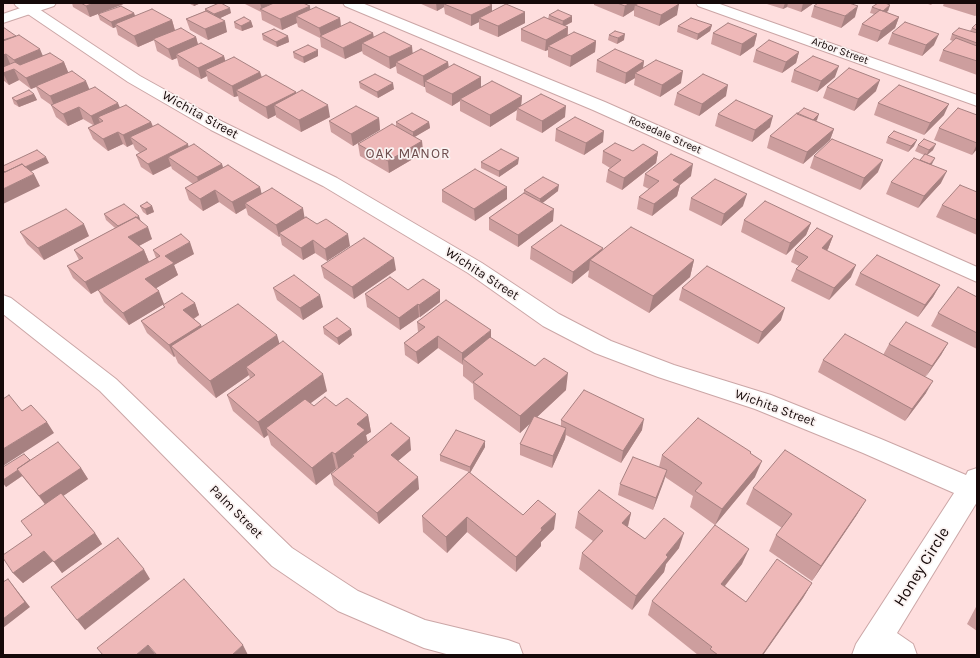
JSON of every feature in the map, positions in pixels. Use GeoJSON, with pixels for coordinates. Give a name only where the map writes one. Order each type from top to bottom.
{"type":"FeatureCollection","features":[{"type":"Feature","properties":{"kind":"street"},"geometry":{"type":"LineString","coordinates":[[3,6],[11,3]]}},
{"type":"Feature","properties":{"kind":"street","name":"Rosedale Street"},"geometry":{"type":"LineString","coordinates":[[350,3],[599,106],[977,274]]}},
{"type":"Feature","properties":{"kind":"street","name":"Arbor Street"},"geometry":{"type":"LineString","coordinates":[[703,3],[824,45],[977,101]]}},
{"type":"Feature","properties":{"kind":"street"},"geometry":{"type":"LineString","coordinates":[[3,19],[33,5]]}},
{"type":"Feature","properties":{"kind":"street","name":"Wichita Street"},"geometry":{"type":"LineString","coordinates":[[33,5],[134,79],[217,126],[330,182],[475,268],[551,320],[604,347],[666,371],[763,402],[872,446],[974,484]]}},
{"type":"Feature","properties":{"kind":"street","name":"Palm Street"},"geometry":{"type":"LineString","coordinates":[[3,303],[108,384],[282,557],[348,601],[424,634],[508,655]]}},
{"type":"Feature","properties":{"kind":"street","name":"Honey Circle"},"geometry":{"type":"LineString","coordinates":[[873,646],[974,484]]}},
{"type":"Feature","properties":{"kind":"street"},"geometry":{"type":"LineString","coordinates":[[873,646],[902,655]]}},
{"type":"Feature","properties":{"kind":"building"},"geometry":{"type":"Polygon","coordinates":[[[81,3],[94,3],[86,6],[81,3]]]}},
{"type":"Feature","properties":{"kind":"building"},"geometry":{"type":"Polygon","coordinates":[[[219,3],[230,8],[214,14],[205,9],[219,3]]]}},
{"type":"Feature","properties":{"kind":"building"},"geometry":{"type":"Polygon","coordinates":[[[274,3],[303,3],[310,6],[280,19],[260,9],[274,3]]]}},
{"type":"Feature","properties":{"kind":"building"},"geometry":{"type":"Polygon","coordinates":[[[488,3],[492,5],[471,15],[444,4],[488,3]]]}},
{"type":"Feature","properties":{"kind":"building"},"geometry":{"type":"Polygon","coordinates":[[[617,3],[630,3],[625,6],[617,3]]]}},
{"type":"Feature","properties":{"kind":"building"},"geometry":{"type":"Polygon","coordinates":[[[639,3],[679,4],[661,15],[635,5],[639,3]]]}},
{"type":"Feature","properties":{"kind":"building"},"geometry":{"type":"Polygon","coordinates":[[[818,3],[849,3],[858,6],[845,16],[814,6],[818,3]]]}},
{"type":"Feature","properties":{"kind":"building"},"geometry":{"type":"Polygon","coordinates":[[[878,3],[890,5],[883,11],[872,7],[878,3]]]}},
{"type":"Feature","properties":{"kind":"building"},"geometry":{"type":"Polygon","coordinates":[[[506,4],[525,12],[498,26],[479,18],[506,4]]]}},
{"type":"Feature","properties":{"kind":"building"},"geometry":{"type":"Polygon","coordinates":[[[121,6],[134,13],[111,22],[98,14],[121,6]]]}},
{"type":"Feature","properties":{"kind":"building"},"geometry":{"type":"Polygon","coordinates":[[[316,7],[340,18],[319,28],[296,16],[316,7]]]}},
{"type":"Feature","properties":{"kind":"building"},"geometry":{"type":"Polygon","coordinates":[[[152,9],[172,20],[134,36],[115,24],[152,9]]]}},
{"type":"Feature","properties":{"kind":"building"},"geometry":{"type":"Polygon","coordinates":[[[558,10],[572,16],[563,21],[549,15],[558,10]]]}},
{"type":"Feature","properties":{"kind":"building"},"geometry":{"type":"Polygon","coordinates":[[[880,10],[899,17],[881,31],[862,24],[880,10]]]}},
{"type":"Feature","properties":{"kind":"building"},"geometry":{"type":"Polygon","coordinates":[[[206,11],[225,21],[205,29],[186,19],[206,11]]]}},
{"type":"Feature","properties":{"kind":"building"},"geometry":{"type":"Polygon","coordinates":[[[244,17],[251,21],[241,26],[234,22],[244,17]]]}},
{"type":"Feature","properties":{"kind":"building"},"geometry":{"type":"Polygon","coordinates":[[[544,17],[568,27],[546,40],[521,29],[544,17]]]}},
{"type":"Feature","properties":{"kind":"building"},"geometry":{"type":"Polygon","coordinates":[[[691,18],[712,25],[698,34],[678,26],[691,18]]]}},
{"type":"Feature","properties":{"kind":"building"},"geometry":{"type":"Polygon","coordinates":[[[350,22],[373,33],[343,48],[320,36],[350,22]]]}},
{"type":"Feature","properties":{"kind":"building"},"geometry":{"type":"Polygon","coordinates":[[[905,22],[939,34],[926,45],[892,33],[905,22]]]}},
{"type":"Feature","properties":{"kind":"building"},"geometry":{"type":"Polygon","coordinates":[[[728,23],[757,34],[742,44],[713,33],[728,23]]]}},
{"type":"Feature","properties":{"kind":"building"},"geometry":{"type":"Polygon","coordinates":[[[977,23],[977,30],[972,28],[977,23]]]}},
{"type":"Feature","properties":{"kind":"building"},"geometry":{"type":"Polygon","coordinates":[[[3,27],[16,36],[3,40],[3,27]]]}},
{"type":"Feature","properties":{"kind":"building"},"geometry":{"type":"Polygon","coordinates":[[[181,28],[196,37],[168,49],[153,39],[181,28]]]}},
{"type":"Feature","properties":{"kind":"building"},"geometry":{"type":"Polygon","coordinates":[[[959,28],[977,33],[977,43],[952,34],[959,28]]]}},
{"type":"Feature","properties":{"kind":"building"},"geometry":{"type":"Polygon","coordinates":[[[274,29],[288,36],[276,42],[262,34],[274,29]]]}},
{"type":"Feature","properties":{"kind":"building"},"geometry":{"type":"Polygon","coordinates":[[[615,31],[625,34],[618,38],[609,35],[615,31]]]}},
{"type":"Feature","properties":{"kind":"building"},"geometry":{"type":"Polygon","coordinates":[[[384,32],[412,46],[389,57],[362,43],[384,32]]]}},
{"type":"Feature","properties":{"kind":"building"},"geometry":{"type":"Polygon","coordinates":[[[574,32],[596,41],[571,56],[548,46],[574,32]]]}},
{"type":"Feature","properties":{"kind":"building"},"geometry":{"type":"Polygon","coordinates":[[[19,35],[40,49],[14,60],[6,54],[3,55],[3,41],[19,35]]]}},
{"type":"Feature","properties":{"kind":"building"},"geometry":{"type":"Polygon","coordinates":[[[956,38],[977,46],[977,61],[943,50],[956,38]]]}},
{"type":"Feature","properties":{"kind":"building"},"geometry":{"type":"Polygon","coordinates":[[[769,40],[799,52],[786,62],[756,50],[769,40]]]}},
{"type":"Feature","properties":{"kind":"building"},"geometry":{"type":"Polygon","coordinates":[[[201,43],[224,56],[198,68],[176,54],[201,43]]]}},
{"type":"Feature","properties":{"kind":"building"},"geometry":{"type":"Polygon","coordinates":[[[308,45],[318,50],[303,57],[293,52],[308,45]]]}},
{"type":"Feature","properties":{"kind":"building"},"geometry":{"type":"Polygon","coordinates":[[[421,49],[448,62],[423,76],[396,62],[421,49]]]}},
{"type":"Feature","properties":{"kind":"building"},"geometry":{"type":"Polygon","coordinates":[[[615,49],[644,61],[626,73],[597,60],[615,49]]]}},
{"type":"Feature","properties":{"kind":"building"},"geometry":{"type":"Polygon","coordinates":[[[50,53],[64,62],[26,78],[14,69],[3,73],[3,67],[15,62],[20,65],[50,53]]]}},
{"type":"Feature","properties":{"kind":"building"},"geometry":{"type":"Polygon","coordinates":[[[813,56],[839,66],[821,81],[794,70],[813,56]]]}},
{"type":"Feature","properties":{"kind":"building"},"geometry":{"type":"Polygon","coordinates":[[[234,57],[260,72],[232,86],[205,70],[234,57]]]}},
{"type":"Feature","properties":{"kind":"building"},"geometry":{"type":"Polygon","coordinates":[[[656,60],[683,71],[662,85],[635,73],[656,60]]]}},
{"type":"Feature","properties":{"kind":"building"},"geometry":{"type":"Polygon","coordinates":[[[454,64],[481,77],[452,94],[425,81],[454,64]]]}},
{"type":"Feature","properties":{"kind":"building"},"geometry":{"type":"Polygon","coordinates":[[[849,68],[880,80],[858,99],[827,87],[849,68]]]}},
{"type":"Feature","properties":{"kind":"building"},"geometry":{"type":"Polygon","coordinates":[[[72,71],[86,81],[50,96],[36,86],[72,71]]]}},
{"type":"Feature","properties":{"kind":"building"},"geometry":{"type":"Polygon","coordinates":[[[375,74],[393,83],[377,92],[359,82],[375,74]]]}},
{"type":"Feature","properties":{"kind":"building"},"geometry":{"type":"Polygon","coordinates":[[[703,74],[728,85],[702,104],[677,93],[703,74]]]}},
{"type":"Feature","properties":{"kind":"building"},"geometry":{"type":"Polygon","coordinates":[[[266,75],[296,92],[266,107],[236,90],[266,75]]]}},
{"type":"Feature","properties":{"kind":"building"},"geometry":{"type":"Polygon","coordinates":[[[492,81],[522,96],[490,115],[460,99],[492,81]]]}},
{"type":"Feature","properties":{"kind":"building"},"geometry":{"type":"Polygon","coordinates":[[[899,85],[949,104],[930,123],[878,103],[899,85]]]}},
{"type":"Feature","properties":{"kind":"building"},"geometry":{"type":"Polygon","coordinates":[[[95,87],[118,103],[91,116],[79,107],[63,114],[51,105],[95,87]]]}},
{"type":"Feature","properties":{"kind":"building"},"geometry":{"type":"Polygon","coordinates":[[[29,90],[34,94],[16,101],[12,98],[29,90]]]}},
{"type":"Feature","properties":{"kind":"building"},"geometry":{"type":"Polygon","coordinates":[[[302,90],[328,105],[299,120],[274,105],[302,90]]]}},
{"type":"Feature","properties":{"kind":"building"},"geometry":{"type":"Polygon","coordinates":[[[541,94],[566,106],[542,121],[517,108],[541,94]]]}},
{"type":"Feature","properties":{"kind":"building"},"geometry":{"type":"Polygon","coordinates":[[[736,100],[773,116],[755,130],[718,114],[736,100]]]}},
{"type":"Feature","properties":{"kind":"building"},"geometry":{"type":"Polygon","coordinates":[[[126,105],[151,122],[123,135],[118,132],[103,139],[88,128],[103,121],[98,117],[126,105]]]}},
{"type":"Feature","properties":{"kind":"building"},"geometry":{"type":"Polygon","coordinates":[[[356,106],[379,118],[351,134],[329,121],[356,106]]]}},
{"type":"Feature","properties":{"kind":"building"},"geometry":{"type":"Polygon","coordinates":[[[804,108],[819,114],[813,120],[797,114],[804,108]]]}},
{"type":"Feature","properties":{"kind":"building"},"geometry":{"type":"Polygon","coordinates":[[[958,108],[977,115],[977,143],[939,128],[958,108]]]}},
{"type":"Feature","properties":{"kind":"building"},"geometry":{"type":"Polygon","coordinates":[[[412,113],[429,122],[413,132],[396,122],[412,113]]]}},
{"type":"Feature","properties":{"kind":"building"},"geometry":{"type":"Polygon","coordinates":[[[797,113],[834,129],[807,152],[770,136],[797,113]]]}},
{"type":"Feature","properties":{"kind":"building"},"geometry":{"type":"Polygon","coordinates":[[[575,117],[604,131],[586,143],[556,129],[575,117]]]}},
{"type":"Feature","properties":{"kind":"building"},"geometry":{"type":"Polygon","coordinates":[[[158,124],[188,144],[148,164],[136,155],[147,149],[130,137],[158,124]]]}},
{"type":"Feature","properties":{"kind":"building"},"geometry":{"type":"Polygon","coordinates":[[[392,124],[422,141],[388,161],[358,144],[392,124]]]}},
{"type":"Feature","properties":{"kind":"building"},"geometry":{"type":"Polygon","coordinates":[[[894,131],[917,140],[911,146],[888,137],[894,131]]]}},
{"type":"Feature","properties":{"kind":"building"},"geometry":{"type":"Polygon","coordinates":[[[832,139],[883,160],[864,178],[814,156],[832,139]]]}},
{"type":"Feature","properties":{"kind":"building"},"geometry":{"type":"Polygon","coordinates":[[[924,139],[936,144],[929,150],[918,145],[924,139]]]}},
{"type":"Feature","properties":{"kind":"building"},"geometry":{"type":"Polygon","coordinates":[[[615,143],[633,151],[643,144],[658,152],[624,178],[608,170],[621,160],[603,151],[615,143]]]}},
{"type":"Feature","properties":{"kind":"building"},"geometry":{"type":"Polygon","coordinates":[[[194,144],[222,164],[197,177],[168,157],[194,144]]]}},
{"type":"Feature","properties":{"kind":"building"},"geometry":{"type":"Polygon","coordinates":[[[501,149],[519,158],[499,171],[481,162],[501,149]]]}},
{"type":"Feature","properties":{"kind":"building"},"geometry":{"type":"Polygon","coordinates":[[[37,150],[46,157],[25,167],[22,164],[5,172],[3,170],[3,166],[37,150]]]}},
{"type":"Feature","properties":{"kind":"building"},"geometry":{"type":"Polygon","coordinates":[[[671,154],[693,164],[673,180],[680,184],[654,204],[639,197],[659,181],[645,174],[671,154]]]}},
{"type":"Feature","properties":{"kind":"building"},"geometry":{"type":"Polygon","coordinates":[[[925,154],[935,158],[930,164],[920,160],[925,154]]]}},
{"type":"Feature","properties":{"kind":"building"},"geometry":{"type":"Polygon","coordinates":[[[914,158],[947,171],[924,196],[891,182],[914,158]]]}},
{"type":"Feature","properties":{"kind":"building"},"geometry":{"type":"Polygon","coordinates":[[[22,164],[34,174],[3,189],[3,173],[22,164]]]}},
{"type":"Feature","properties":{"kind":"building"},"geometry":{"type":"Polygon","coordinates":[[[228,165],[260,187],[232,202],[215,190],[200,199],[185,188],[228,165]]]}},
{"type":"Feature","properties":{"kind":"building"},"geometry":{"type":"Polygon","coordinates":[[[475,169],[507,187],[474,209],[442,190],[475,169]]]}},
{"type":"Feature","properties":{"kind":"building"},"geometry":{"type":"Polygon","coordinates":[[[543,177],[559,185],[540,199],[524,190],[543,177]]]}},
{"type":"Feature","properties":{"kind":"building"},"geometry":{"type":"Polygon","coordinates":[[[715,179],[747,194],[724,214],[691,198],[715,179]]]}},
{"type":"Feature","properties":{"kind":"building"},"geometry":{"type":"Polygon","coordinates":[[[960,185],[977,192],[977,220],[942,205],[960,185]]]}},
{"type":"Feature","properties":{"kind":"building"},"geometry":{"type":"Polygon","coordinates":[[[272,188],[303,208],[276,225],[245,203],[272,188]]]}},
{"type":"Feature","properties":{"kind":"building"},"geometry":{"type":"Polygon","coordinates":[[[524,193],[554,209],[518,235],[489,218],[524,193]]]}},
{"type":"Feature","properties":{"kind":"building"},"geometry":{"type":"Polygon","coordinates":[[[765,201],[811,223],[790,243],[744,220],[765,201]]]}},
{"type":"Feature","properties":{"kind":"building"},"geometry":{"type":"Polygon","coordinates":[[[147,202],[152,206],[145,209],[140,206],[147,202]]]}},
{"type":"Feature","properties":{"kind":"building"},"geometry":{"type":"Polygon","coordinates":[[[124,204],[139,216],[118,226],[104,214],[124,204]]]}},
{"type":"Feature","properties":{"kind":"building"},"geometry":{"type":"Polygon","coordinates":[[[66,209],[84,224],[38,248],[20,232],[66,209]]]}},
{"type":"Feature","properties":{"kind":"building"},"geometry":{"type":"Polygon","coordinates":[[[136,217],[148,227],[128,237],[144,250],[85,282],[67,266],[83,258],[74,250],[136,217]]]}},
{"type":"Feature","properties":{"kind":"building"},"geometry":{"type":"Polygon","coordinates":[[[306,217],[317,224],[326,219],[348,234],[325,249],[313,240],[301,248],[279,233],[306,217]]]}},
{"type":"Feature","properties":{"kind":"building"},"geometry":{"type":"Polygon","coordinates":[[[561,225],[603,248],[573,272],[531,247],[561,225]]]}},
{"type":"Feature","properties":{"kind":"building"},"geometry":{"type":"Polygon","coordinates":[[[631,227],[694,260],[653,296],[590,260],[631,227]]]}},
{"type":"Feature","properties":{"kind":"building"},"geometry":{"type":"Polygon","coordinates":[[[817,228],[833,236],[822,248],[856,265],[834,288],[796,269],[808,257],[795,250],[817,228]]]}},
{"type":"Feature","properties":{"kind":"building"},"geometry":{"type":"Polygon","coordinates":[[[181,234],[190,242],[165,256],[174,263],[145,279],[159,291],[123,313],[98,290],[160,256],[153,250],[181,234]]]}},
{"type":"Feature","properties":{"kind":"building"},"geometry":{"type":"Polygon","coordinates":[[[364,238],[394,258],[352,287],[321,266],[364,238]]]}},
{"type":"Feature","properties":{"kind":"building"},"geometry":{"type":"Polygon","coordinates":[[[877,255],[940,285],[925,305],[860,273],[877,255]]]}},
{"type":"Feature","properties":{"kind":"building"},"geometry":{"type":"Polygon","coordinates":[[[707,266],[785,308],[762,332],[682,288],[707,266]]]}},
{"type":"Feature","properties":{"kind":"building"},"geometry":{"type":"Polygon","coordinates":[[[294,275],[320,295],[300,308],[273,288],[294,275]]]}},
{"type":"Feature","properties":{"kind":"building"},"geometry":{"type":"Polygon","coordinates":[[[390,277],[408,290],[423,279],[440,290],[399,318],[365,294],[390,277]]]}},
{"type":"Feature","properties":{"kind":"building"},"geometry":{"type":"Polygon","coordinates":[[[958,287],[977,297],[977,333],[938,313],[958,287]]]}},
{"type":"Feature","properties":{"kind":"building"},"geometry":{"type":"Polygon","coordinates":[[[182,293],[195,303],[183,310],[201,325],[169,345],[141,321],[165,307],[163,305],[182,293]]]}},
{"type":"Feature","properties":{"kind":"building"},"geometry":{"type":"Polygon","coordinates":[[[446,300],[491,330],[462,353],[438,336],[416,352],[404,343],[425,327],[417,322],[446,300]]]}},
{"type":"Feature","properties":{"kind":"building"},"geometry":{"type":"Polygon","coordinates":[[[238,304],[277,335],[210,381],[171,346],[238,304]]]}},
{"type":"Feature","properties":{"kind":"building"},"geometry":{"type":"Polygon","coordinates":[[[337,318],[351,329],[337,338],[323,327],[337,318]]]}},
{"type":"Feature","properties":{"kind":"building"},"geometry":{"type":"Polygon","coordinates":[[[906,322],[948,343],[932,366],[889,344],[906,322]]]}},
{"type":"Feature","properties":{"kind":"building"},"geometry":{"type":"Polygon","coordinates":[[[845,334],[933,381],[912,409],[823,360],[845,334]]]}},
{"type":"Feature","properties":{"kind":"building"},"geometry":{"type":"Polygon","coordinates":[[[490,337],[535,366],[544,358],[568,373],[520,416],[473,382],[483,374],[463,359],[490,337]]]}},
{"type":"Feature","properties":{"kind":"building"},"geometry":{"type":"Polygon","coordinates":[[[283,341],[323,374],[258,422],[227,395],[255,375],[246,367],[283,341]]]}},
{"type":"Feature","properties":{"kind":"building"},"geometry":{"type":"Polygon","coordinates":[[[584,390],[644,419],[623,451],[561,420],[584,390]]]}},
{"type":"Feature","properties":{"kind":"building"},"geometry":{"type":"Polygon","coordinates":[[[9,395],[22,411],[31,405],[47,422],[3,449],[3,399],[9,395]]]}},
{"type":"Feature","properties":{"kind":"building"},"geometry":{"type":"Polygon","coordinates":[[[325,397],[336,406],[347,398],[368,415],[357,424],[365,430],[335,454],[332,452],[312,468],[266,428],[305,399],[314,406],[325,397]]]}},
{"type":"Feature","properties":{"kind":"building"},"geometry":{"type":"Polygon","coordinates":[[[534,416],[566,428],[553,456],[520,444],[534,416]]]}},
{"type":"Feature","properties":{"kind":"building"},"geometry":{"type":"Polygon","coordinates":[[[698,418],[751,452],[750,453],[762,461],[722,509],[695,491],[702,483],[662,455],[698,418]]]}},
{"type":"Feature","properties":{"kind":"building"},"geometry":{"type":"Polygon","coordinates":[[[391,423],[410,438],[391,455],[418,477],[377,513],[331,474],[391,423]]]}},
{"type":"Feature","properties":{"kind":"building"},"geometry":{"type":"Polygon","coordinates":[[[456,430],[485,441],[470,467],[440,455],[456,430]]]}},
{"type":"Feature","properties":{"kind":"building"},"geometry":{"type":"Polygon","coordinates":[[[58,442],[81,468],[39,496],[17,469],[58,442]]]}},
{"type":"Feature","properties":{"kind":"building"},"geometry":{"type":"Polygon","coordinates":[[[785,450],[866,500],[821,566],[776,535],[792,514],[753,488],[785,450]]]}},
{"type":"Feature","properties":{"kind":"building"},"geometry":{"type":"Polygon","coordinates":[[[24,454],[30,460],[3,480],[3,467],[24,454]]]}},
{"type":"Feature","properties":{"kind":"building"},"geometry":{"type":"Polygon","coordinates":[[[633,457],[667,470],[656,498],[620,484],[633,457]]]}},
{"type":"Feature","properties":{"kind":"building"},"geometry":{"type":"Polygon","coordinates":[[[469,472],[523,515],[538,500],[556,514],[541,528],[542,530],[516,557],[467,517],[446,537],[422,516],[469,472]]]}},
{"type":"Feature","properties":{"kind":"building"},"geometry":{"type":"Polygon","coordinates":[[[599,490],[631,513],[622,523],[645,539],[664,518],[684,533],[666,555],[668,557],[636,596],[582,553],[603,531],[578,512],[599,490]]]}},
{"type":"Feature","properties":{"kind":"building"},"geometry":{"type":"Polygon","coordinates":[[[61,493],[95,533],[54,562],[44,551],[13,573],[3,558],[3,555],[32,535],[21,521],[61,493]]]}},
{"type":"Feature","properties":{"kind":"building"},"geometry":{"type":"Polygon","coordinates":[[[715,525],[749,549],[721,584],[746,602],[777,559],[812,583],[762,655],[718,655],[710,649],[712,647],[652,601],[715,525]]]}},
{"type":"Feature","properties":{"kind":"building"},"geometry":{"type":"Polygon","coordinates":[[[118,538],[144,569],[77,620],[51,587],[118,538]]]}},
{"type":"Feature","properties":{"kind":"building"},"geometry":{"type":"Polygon","coordinates":[[[8,579],[25,602],[3,619],[3,582],[8,579]]]}},
{"type":"Feature","properties":{"kind":"building"},"geometry":{"type":"Polygon","coordinates":[[[184,579],[243,645],[232,655],[157,655],[148,645],[136,655],[103,655],[97,648],[184,579]]]}},
{"type":"Feature","properties":{"kind":"district","name":"OAK MANOR"},"geometry":{"type":"Point","coordinates":[408,154]}}]}
